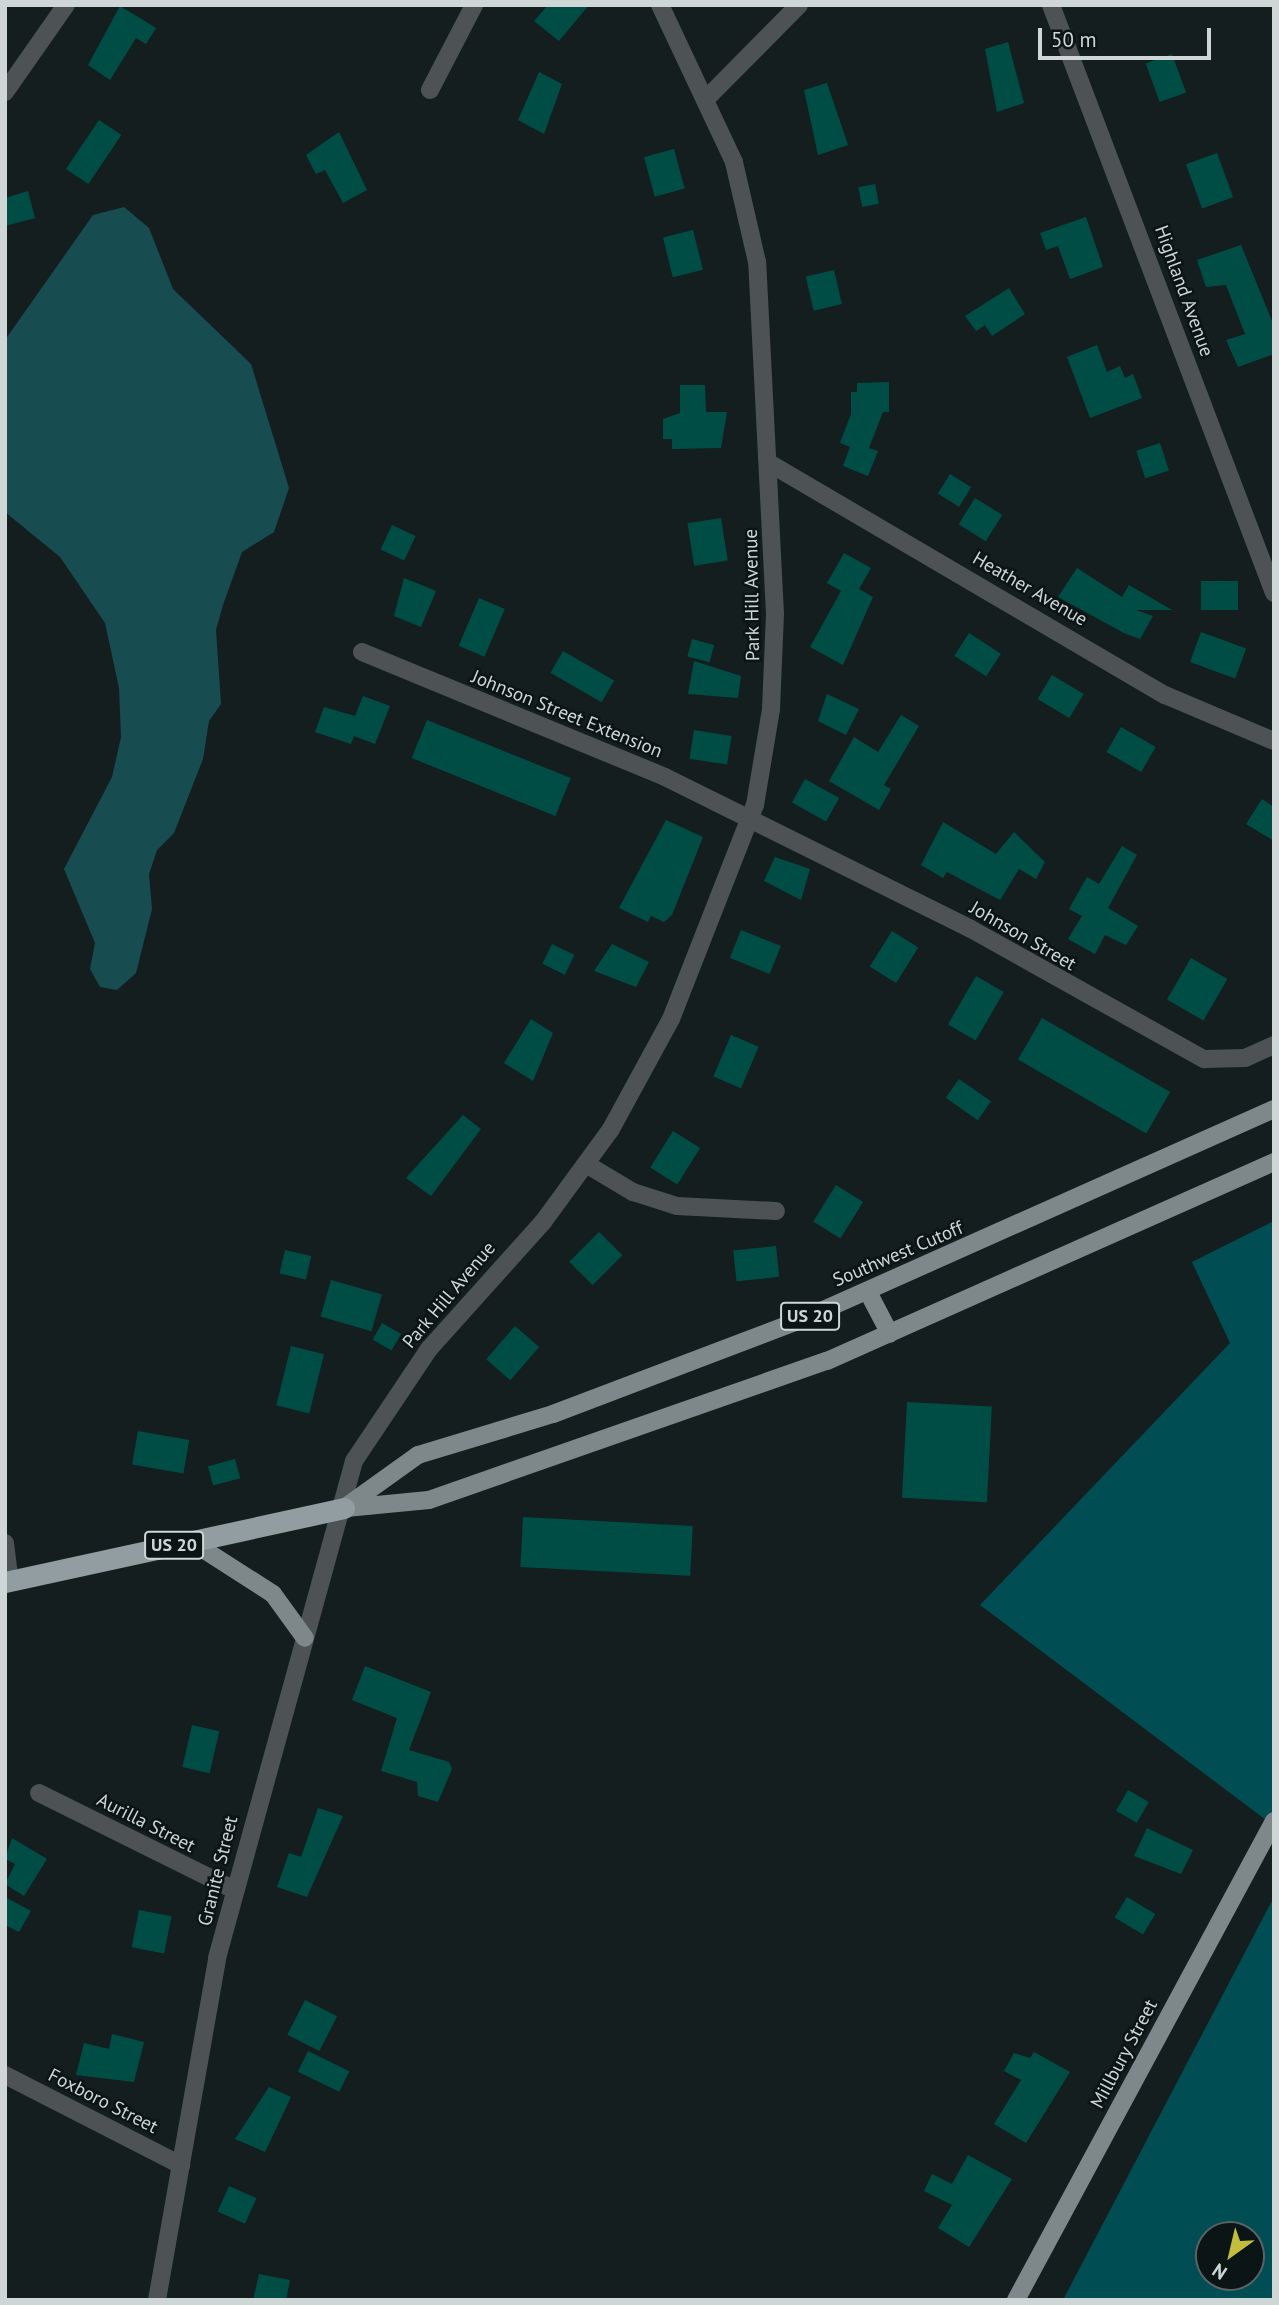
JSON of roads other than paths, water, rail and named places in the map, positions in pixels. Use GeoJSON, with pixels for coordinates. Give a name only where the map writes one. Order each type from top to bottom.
{"type":"FeatureCollection","features":[{"type":"Feature","properties":{"kind":"highway","name":"Southwest Cutoff"},"geometry":{"type":"LineString","coordinates":[[8,1582],[344,1508]]}},
{"type":"Feature","properties":{"kind":"main road","name":"Southwest Cutoff"},"geometry":{"type":"LineString","coordinates":[[344,1508],[418,1455],[553,1414],[868,1292],[1274,1110]]}},
{"type":"Feature","properties":{"kind":"main road","name":"Southwest Cutoff"},"geometry":{"type":"LineString","coordinates":[[344,1508],[429,1500],[720,1401],[890,1334],[1274,1161]]}},
{"type":"Feature","properties":{"kind":"main road"},"geometry":{"type":"LineString","coordinates":[[868,1292],[890,1334]]}},
{"type":"Feature","properties":{"kind":"main road"},"geometry":{"type":"LineString","coordinates":[[192,1542],[274,1594],[306,1638]]}},
{"type":"Feature","properties":{"kind":"main road","name":"Millbury Street"},"geometry":{"type":"LineString","coordinates":[[1017,2300],[1272,1822]]}},
{"type":"Feature","properties":{"kind":"street"},"geometry":{"type":"LineString","coordinates":[[5,92],[66,5]]}},
{"type":"Feature","properties":{"kind":"street"},"geometry":{"type":"LineString","coordinates":[[430,90],[474,5]]}},
{"type":"Feature","properties":{"kind":"street","name":"Park Hill Avenue"},"geometry":{"type":"LineString","coordinates":[[354,1461],[429,1349],[586,1164],[671,1019],[751,825],[774,677],[769,463],[750,216],[706,99],[660,5]]}},
{"type":"Feature","properties":{"kind":"street"},"geometry":{"type":"LineString","coordinates":[[706,99],[799,5]]}},
{"type":"Feature","properties":{"kind":"street","name":"Highland Avenue"},"geometry":{"type":"LineString","coordinates":[[1051,5],[1274,593]]}},
{"type":"Feature","properties":{"kind":"street","name":"Heather Avenue"},"geometry":{"type":"LineString","coordinates":[[769,463],[1165,695],[1274,741]]}},
{"type":"Feature","properties":{"kind":"street","name":"Johnson Street Extension"},"geometry":{"type":"LineString","coordinates":[[362,652],[664,777],[751,825]]}},
{"type":"Feature","properties":{"kind":"street","name":"Johnson Street"},"geometry":{"type":"LineString","coordinates":[[751,825],[971,929],[1203,1059],[1245,1058],[1274,1045]]}},
{"type":"Feature","properties":{"kind":"street"},"geometry":{"type":"LineString","coordinates":[[586,1164],[633,1192],[677,1206],[776,1211]]}},
{"type":"Feature","properties":{"kind":"street","name":"Granite Street"},"geometry":{"type":"LineString","coordinates":[[157,2300],[234,1890],[344,1508],[354,1461]]}},
{"type":"Feature","properties":{"kind":"street"},"geometry":{"type":"LineString","coordinates":[[5,1543],[8,1582]]}},
{"type":"Feature","properties":{"kind":"street","name":"Aurilla Street"},"geometry":{"type":"LineString","coordinates":[[39,1793],[234,1890]]}},
{"type":"Feature","properties":{"kind":"street","name":"Foxboro Street"},"geometry":{"type":"LineString","coordinates":[[5,2075],[181,2165]]}}]}
